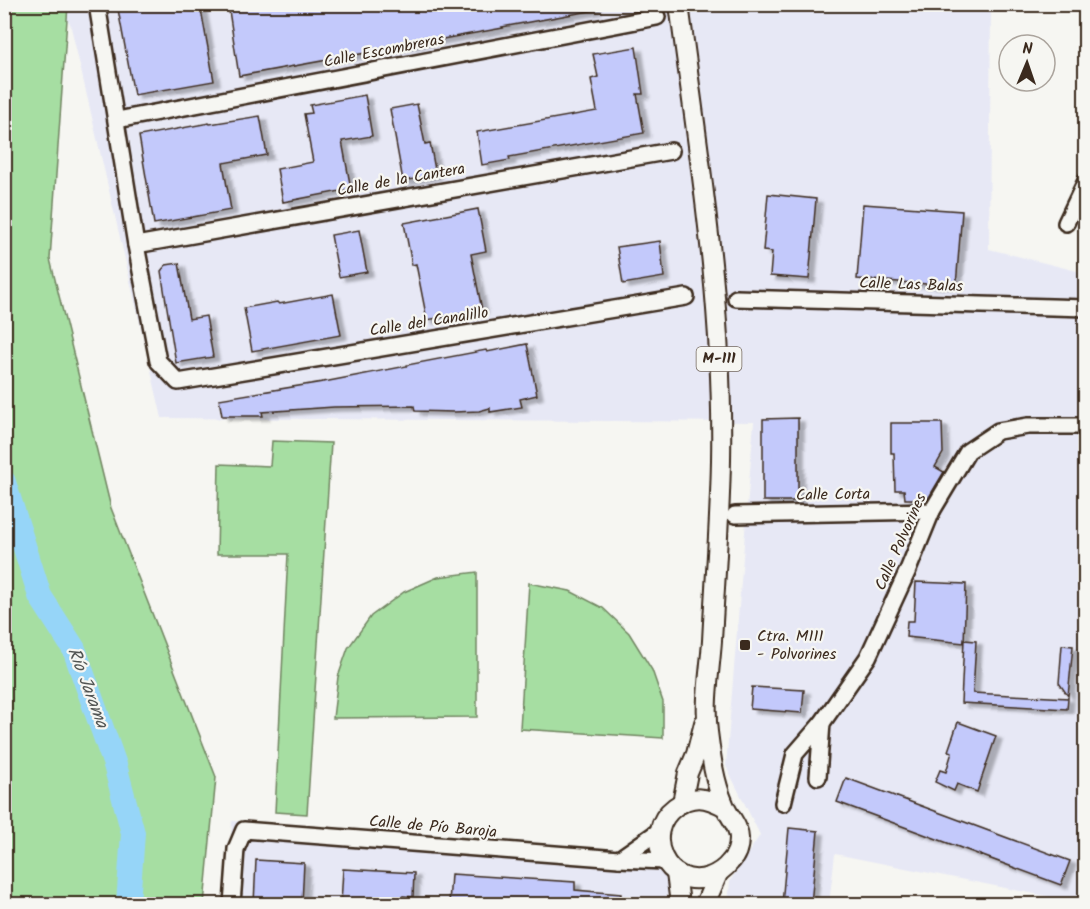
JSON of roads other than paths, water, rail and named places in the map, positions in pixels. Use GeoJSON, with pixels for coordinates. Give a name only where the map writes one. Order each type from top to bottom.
{"type":"FeatureCollection","features":[{"type":"Feature","properties":{"kind":"main road","name":"M-111"},"geometry":{"type":"LineString","coordinates":[[679,4],[710,235],[718,320],[721,459],[718,542],[706,716],[696,754],[688,773],[682,803]]}},
{"type":"Feature","properties":{"kind":"main road","name":"M-111"},"geometry":{"type":"LineString","coordinates":[[705,904],[718,874],[735,856],[739,836],[734,821],[724,807],[714,773],[706,716]]}},
{"type":"Feature","properties":{"kind":"main road"},"geometry":{"type":"LineString","coordinates":[[680,904],[670,867],[658,843],[659,831],[668,813],[682,803],[695,798],[712,801],[724,807]]}},
{"type":"Feature","properties":{"kind":"main road"},"geometry":{"type":"LineString","coordinates":[[670,867],[689,879],[702,879],[718,874]]}},
{"type":"Feature","properties":{"kind":"street"},"geometry":{"type":"LineString","coordinates":[[97,4],[136,245]]}},
{"type":"Feature","properties":{"kind":"street","name":"Calle Escombreras"},"geometry":{"type":"LineString","coordinates":[[117,120],[657,17]]}},
{"type":"Feature","properties":{"kind":"street","name":"Calle de la Cantera"},"geometry":{"type":"LineString","coordinates":[[136,245],[671,152]]}},
{"type":"Feature","properties":{"kind":"street"},"geometry":{"type":"LineString","coordinates":[[1066,223],[1086,181]]}},
{"type":"Feature","properties":{"kind":"street","name":"Calle del Canalillo"},"geometry":{"type":"LineString","coordinates":[[136,245],[158,361],[178,382],[686,297]]}},
{"type":"Feature","properties":{"kind":"street","name":"Calle Las Balas"},"geometry":{"type":"LineString","coordinates":[[736,298],[1086,308]]}},
{"type":"Feature","properties":{"kind":"street","name":"Calle Polvorines"},"geometry":{"type":"LineString","coordinates":[[783,803],[795,754],[822,723],[868,657],[908,570],[932,510],[968,452],[998,431],[1028,426],[1086,426]]}},
{"type":"Feature","properties":{"kind":"street","name":"Calle Corta"},"geometry":{"type":"LineString","coordinates":[[735,515],[932,510]]}},
{"type":"Feature","properties":{"kind":"street"},"geometry":{"type":"LineString","coordinates":[[818,777],[822,723]]}},
{"type":"Feature","properties":{"kind":"street","name":"Calle de Pío Baroja"},"geometry":{"type":"LineString","coordinates":[[232,904],[236,849],[244,830],[619,859],[670,867]]}},
{"type":"Feature","properties":{"kind":"street"},"geometry":{"type":"LineString","coordinates":[[619,859],[659,831]]}},
{"type":"Feature","properties":{"kind":"waterway","name":"Río Jarama"},"geometry":{"type":"LineString","coordinates":[[4,482],[40,596],[74,649],[115,765],[133,833],[128,904]]}},
{"type":"Feature","properties":{"kind":"place","name":"Ctra. M111 - Polvorines"},"geometry":{"type":"Point","coordinates":[745,645]}}]}
